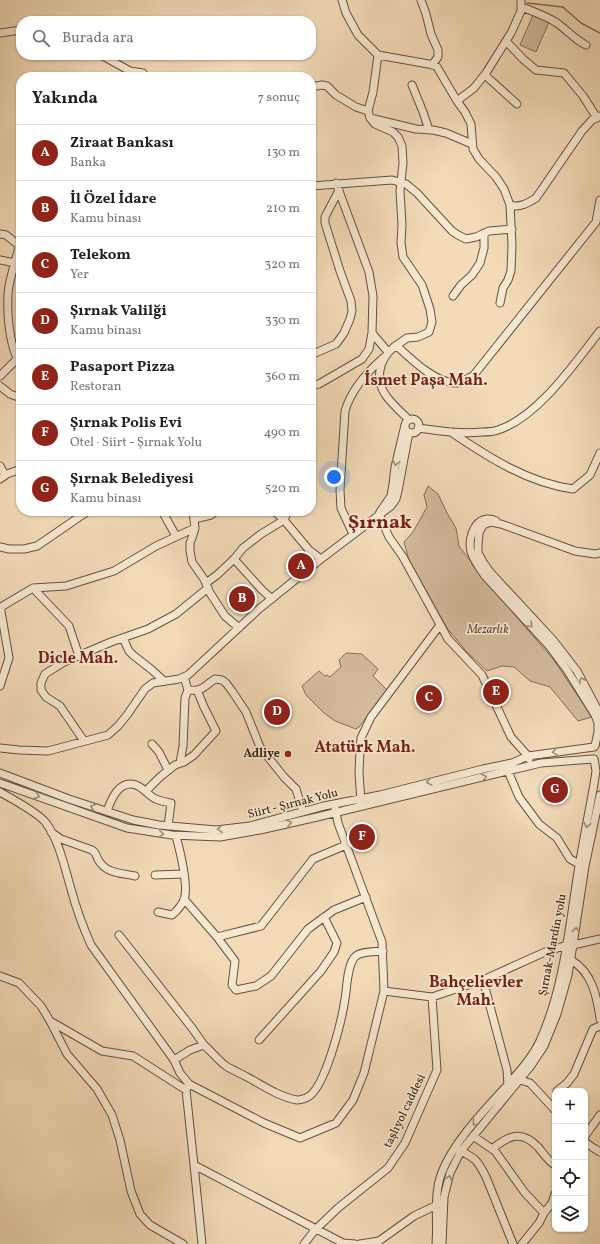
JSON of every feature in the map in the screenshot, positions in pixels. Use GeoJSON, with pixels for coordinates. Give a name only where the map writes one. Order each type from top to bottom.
{"type":"FeatureCollection","features":[{"type":"Feature","properties":{"kind":"street"},"geometry":{"type":"LineString","coordinates":[[342,0],[346,13],[358,35],[378,55],[432,65],[437,68],[457,102],[465,112],[471,124],[473,149],[479,160],[496,177],[504,189],[510,206],[512,228],[512,271],[503,288],[500,303]]}},
{"type":"Feature","properties":{"kind":"street"},"geometry":{"type":"LineString","coordinates":[[421,0],[431,34],[438,50],[438,57],[432,65]]}},
{"type":"Feature","properties":{"kind":"street"},"geometry":{"type":"LineString","coordinates":[[457,102],[474,88],[485,75],[511,33],[522,3],[558,24],[586,45]]}},
{"type":"Feature","properties":{"kind":"street"},"geometry":{"type":"LineString","coordinates":[[0,33],[16,31]]}},
{"type":"Feature","properties":{"kind":"street"},"geometry":{"type":"LineString","coordinates":[[506,41],[536,70],[564,73],[584,96],[598,117],[592,120],[582,131],[536,198],[526,204],[515,207],[510,206]]}},
{"type":"Feature","properties":{"kind":"street"},"geometry":{"type":"LineString","coordinates":[[353,534],[341,508],[340,496],[345,411],[348,400],[357,385],[388,352],[407,338],[418,337],[429,332],[432,322],[430,310],[422,285],[403,258],[401,243],[402,225],[400,196],[403,153],[400,142],[393,132],[375,124],[369,115],[378,55]]}},
{"type":"Feature","properties":{"kind":"street"},"geometry":{"type":"LineString","coordinates":[[110,60],[130,71],[136,72]]}},
{"type":"Feature","properties":{"kind":"street"},"geometry":{"type":"LineString","coordinates":[[485,75],[517,104]]}},
{"type":"Feature","properties":{"kind":"street"},"geometry":{"type":"LineString","coordinates":[[412,85],[429,130]]}},
{"type":"Feature","properties":{"kind":"street"},"geometry":{"type":"LineString","coordinates":[[316,86],[326,86],[336,95],[369,115],[416,129],[446,133],[472,144]]}},
{"type":"Feature","properties":{"kind":"street"},"geometry":{"type":"LineString","coordinates":[[316,186],[337,187],[392,180],[406,184],[417,193],[458,236],[466,239],[476,237],[489,231],[512,228]]}},
{"type":"Feature","properties":{"kind":"street"},"geometry":{"type":"LineString","coordinates":[[316,385],[362,359],[369,350],[372,333],[373,296],[369,272],[337,187]]}},
{"type":"Feature","properties":{"kind":"street"},"geometry":{"type":"LineString","coordinates":[[316,354],[336,344],[344,333],[352,311],[351,301],[340,271],[324,217],[337,187]]}},
{"type":"Feature","properties":{"kind":"street"},"geometry":{"type":"LineString","coordinates":[[394,347],[399,348],[433,375],[442,380],[457,383],[473,376],[598,224],[600,200]]}},
{"type":"Feature","properties":{"kind":"street"},"geometry":{"type":"LineString","coordinates":[[454,296],[461,285],[472,275],[480,263],[484,248],[484,233]]}},
{"type":"Feature","properties":{"kind":"street"},"geometry":{"type":"LineString","coordinates":[[0,234],[6,235],[16,242]]}},
{"type":"Feature","properties":{"kind":"street"},"geometry":{"type":"LineString","coordinates":[[16,259],[8,294],[10,333],[13,349],[16,353]]}},
{"type":"Feature","properties":{"kind":"street"},"geometry":{"type":"LineString","coordinates":[[0,260],[15,263]]}},
{"type":"Feature","properties":{"kind":"street"},"geometry":{"type":"LineString","coordinates":[[0,294],[8,294]]}},
{"type":"Feature","properties":{"kind":"street"},"geometry":{"type":"LineString","coordinates":[[409,432],[415,431],[418,428],[470,433],[496,431],[517,421],[530,412],[548,393],[600,331]]}},
{"type":"Feature","properties":{"kind":"street"},"geometry":{"type":"LineString","coordinates":[[372,333],[388,352]]}},
{"type":"Feature","properties":{"kind":"street"},"geometry":{"type":"LineString","coordinates":[[0,748],[48,751],[108,735],[127,715],[145,689],[153,683],[179,679],[188,675],[238,628],[272,599],[353,534],[379,514],[386,511],[396,499],[409,432],[406,429],[407,422],[386,396],[381,385],[379,378],[383,358]]}},
{"type":"Feature","properties":{"kind":"street"},"geometry":{"type":"LineString","coordinates":[[0,376],[16,360]]}},
{"type":"Feature","properties":{"kind":"street"},"geometry":{"type":"LineString","coordinates":[[0,386],[10,394],[16,396]]}},
{"type":"Feature","properties":{"kind":"street"},"geometry":{"type":"LineString","coordinates":[[379,514],[390,496],[395,467],[407,422],[412,419],[416,420],[418,428]]}},
{"type":"Feature","properties":{"kind":"street"},"geometry":{"type":"LineString","coordinates":[[451,432],[486,456],[533,479],[557,487],[573,489],[590,475],[600,453]]}},
{"type":"Feature","properties":{"kind":"street"},"geometry":{"type":"LineString","coordinates":[[0,466],[3,477],[16,471]]}},
{"type":"Feature","properties":{"kind":"street"},"geometry":{"type":"LineString","coordinates":[[379,514],[388,538],[403,557],[448,639],[482,675],[511,738],[528,756],[530,766]]}},
{"type":"Feature","properties":{"kind":"street"},"geometry":{"type":"LineString","coordinates":[[0,547],[9,549],[24,549],[37,546],[81,516]]}},
{"type":"Feature","properties":{"kind":"street"},"geometry":{"type":"LineString","coordinates":[[165,516],[176,536]]}},
{"type":"Feature","properties":{"kind":"street"},"geometry":{"type":"LineString","coordinates":[[194,516],[195,528],[190,543],[192,562],[225,616],[238,628]]}},
{"type":"Feature","properties":{"kind":"street"},"geometry":{"type":"LineString","coordinates":[[194,519],[207,516]]}},
{"type":"Feature","properties":{"kind":"street"},"geometry":{"type":"LineString","coordinates":[[280,516],[309,550],[321,559]]}},
{"type":"Feature","properties":{"kind":"street"},"geometry":{"type":"LineString","coordinates":[[84,741],[60,706],[46,697],[41,690],[41,683],[45,674],[64,662],[148,629],[176,614],[244,548],[261,534],[284,520],[286,516]]}},
{"type":"Feature","properties":{"kind":"street"},"geometry":{"type":"LineString","coordinates":[[501,524],[489,518],[476,525],[472,533],[470,544],[472,555],[485,576],[550,647],[567,670],[595,715],[598,723],[596,746]]}},
{"type":"Feature","properties":{"kind":"street"},"geometry":{"type":"LineString","coordinates":[[600,553],[595,554],[575,551],[501,524],[491,522],[483,525],[479,533],[478,553],[483,562],[490,572],[553,640],[577,670],[600,714]]}},
{"type":"Feature","properties":{"kind":"street"},"geometry":{"type":"LineString","coordinates":[[0,684],[9,658],[1,607],[33,588],[66,586],[114,571],[156,546],[195,528]]}},
{"type":"Feature","properties":{"kind":"street"},"geometry":{"type":"LineString","coordinates":[[234,559],[272,599]]}},
{"type":"Feature","properties":{"kind":"street"},"geometry":{"type":"LineString","coordinates":[[33,588],[69,626],[79,656]]}},
{"type":"Feature","properties":{"kind":"street"},"geometry":{"type":"LineString","coordinates":[[361,802],[359,772],[361,738],[371,717],[440,625]]}},
{"type":"Feature","properties":{"kind":"street"},"geometry":{"type":"LineString","coordinates":[[123,638],[129,651],[164,681]]}},
{"type":"Feature","properties":{"kind":"street"},"geometry":{"type":"LineString","coordinates":[[180,763],[183,746],[185,698],[188,690],[184,677]]}},
{"type":"Feature","properties":{"kind":"street"},"geometry":{"type":"LineString","coordinates":[[188,690],[201,690],[215,679],[222,680],[226,684],[246,712],[260,747],[284,777],[296,789],[303,812]]}},
{"type":"Feature","properties":{"kind":"street"},"geometry":{"type":"LineString","coordinates":[[146,792],[168,770],[175,765],[184,762],[194,754],[216,732],[197,690]]}},
{"type":"Feature","properties":{"kind":"street"},"geometry":{"type":"LineString","coordinates":[[152,744],[159,752],[168,770]]}},
{"type":"Feature","properties":{"kind":"street","name":"Siirt - Şırnak Yolu"},"geometry":{"type":"LineString","coordinates":[[1,785],[127,828],[176,836],[220,837],[260,830],[336,812],[361,802],[512,763],[528,756],[596,746]]}},
{"type":"Feature","properties":{"kind":"street","name":"Şırnak-Mardin yolu"},"geometry":{"type":"LineString","coordinates":[[458,1149],[473,1136],[520,1080],[544,1046],[557,1014],[571,960],[570,945],[579,864],[596,771],[596,759],[590,753],[596,746]]}},
{"type":"Feature","properties":{"kind":"street","name":"Siirt - Şırnak Yolu"},"geometry":{"type":"LineString","coordinates":[[0,773],[68,799],[133,820],[168,826],[216,830],[250,826],[335,804],[361,802],[540,763],[596,759]]}},
{"type":"Feature","properties":{"kind":"street"},"geometry":{"type":"LineString","coordinates":[[508,771],[520,797],[539,824],[556,838],[570,859],[579,864]]}},
{"type":"Feature","properties":{"kind":"street"},"geometry":{"type":"LineString","coordinates":[[1,785],[10,776]]}},
{"type":"Feature","properties":{"kind":"street"},"geometry":{"type":"LineString","coordinates":[[107,811],[111,801],[122,786],[129,784],[135,785],[156,799],[171,803],[168,826]]}},
{"type":"Feature","properties":{"kind":"street"},"geometry":{"type":"LineString","coordinates":[[0,792],[36,814],[46,822],[60,852],[76,905],[91,945],[174,1060],[188,1087],[202,1244]]}},
{"type":"Feature","properties":{"kind":"street","name":"Şırnak-Mardin yolu"},"geometry":{"type":"LineString","coordinates":[[442,1244],[440,1204],[437,1194],[442,1173],[458,1149],[525,1065],[539,1042],[551,1012],[570,945],[585,866],[596,832],[600,795]]}},
{"type":"Feature","properties":{"kind":"street"},"geometry":{"type":"LineString","coordinates":[[50,1021],[102,1051],[133,1056],[188,1087],[264,1123],[300,1138],[336,1122],[353,1100],[364,1073],[384,991],[382,942],[346,845],[335,804]]}},
{"type":"Feature","properties":{"kind":"street"},"geometry":{"type":"LineString","coordinates":[[51,832],[62,839],[92,850],[95,852],[100,862],[114,873],[135,876]]}},
{"type":"Feature","properties":{"kind":"street"},"geometry":{"type":"LineString","coordinates":[[158,912],[172,915],[176,912],[184,899],[184,874],[176,836]]}},
{"type":"Feature","properties":{"kind":"street"},"geometry":{"type":"LineString","coordinates":[[217,937],[261,926],[313,859],[346,845]]}},
{"type":"Feature","properties":{"kind":"street"},"geometry":{"type":"LineString","coordinates":[[154,875],[184,874]]}},
{"type":"Feature","properties":{"kind":"street"},"geometry":{"type":"LineString","coordinates":[[184,899],[217,937],[235,961],[232,985],[236,990],[256,986],[271,976],[308,929],[334,910],[366,897]]}},
{"type":"Feature","properties":{"kind":"street"},"geometry":{"type":"LineString","coordinates":[[259,1040],[321,971],[334,952],[337,943],[324,917]]}},
{"type":"Feature","properties":{"kind":"street"},"geometry":{"type":"LineString","coordinates":[[120,935],[204,1045],[225,1065],[267,1088],[298,1100],[312,1095],[325,1071],[337,1035],[345,999],[350,965],[353,959],[357,955],[383,951]]}},
{"type":"Feature","properties":{"kind":"street"},"geometry":{"type":"LineString","coordinates":[[384,991],[432,998],[483,980],[545,952],[600,939]]}},
{"type":"Feature","properties":{"kind":"street"},"geometry":{"type":"LineString","coordinates":[[571,960],[586,972],[591,982],[600,1019]]}},
{"type":"Feature","properties":{"kind":"street"},"geometry":{"type":"LineString","coordinates":[[0,976],[19,983],[41,1006],[67,1054],[97,1090],[112,1115],[120,1140],[131,1191],[140,1214],[150,1225],[184,1244]]}},
{"type":"Feature","properties":{"kind":"street"},"geometry":{"type":"LineString","coordinates":[[483,980],[507,1070],[508,1085]]}},
{"type":"Feature","properties":{"kind":"street","name":"taşlıyol caddesi"},"geometry":{"type":"LineString","coordinates":[[304,1244],[315,1230],[338,1208],[388,1168],[405,1143],[437,1070],[432,998]]}},
{"type":"Feature","properties":{"kind":"street"},"geometry":{"type":"LineString","coordinates":[[561,1088],[570,1079],[593,1029],[600,1026]]}},
{"type":"Feature","properties":{"kind":"street"},"geometry":{"type":"LineString","coordinates":[[174,1060],[190,1050],[204,1045]]}},
{"type":"Feature","properties":{"kind":"street"},"geometry":{"type":"LineString","coordinates":[[520,1080],[530,1083],[552,1106]]}},
{"type":"Feature","properties":{"kind":"street"},"geometry":{"type":"LineString","coordinates":[[545,1098],[552,1094]]}},
{"type":"Feature","properties":{"kind":"street"},"geometry":{"type":"LineString","coordinates":[[588,1132],[600,1115]]}},
{"type":"Feature","properties":{"kind":"street"},"geometry":{"type":"LineString","coordinates":[[473,1136],[492,1149],[525,1193],[544,1213]]}},
{"type":"Feature","properties":{"kind":"street"},"geometry":{"type":"LineString","coordinates":[[492,1149],[511,1136],[521,1136],[537,1146],[552,1164]]}},
{"type":"Feature","properties":{"kind":"street"},"geometry":{"type":"LineString","coordinates":[[588,1144],[600,1152]]}},
{"type":"Feature","properties":{"kind":"street"},"geometry":{"type":"LineString","coordinates":[[458,1149],[475,1159],[480,1166],[486,1177],[513,1244]]}},
{"type":"Feature","properties":{"kind":"street"},"geometry":{"type":"LineString","coordinates":[[194,1165],[315,1230],[343,1243],[355,1244]]}},
{"type":"Feature","properties":{"kind":"street"},"geometry":{"type":"LineString","coordinates":[[522,1244],[539,1223],[544,1213],[552,1203],[554,1196]]}},
{"type":"Feature","properties":{"kind":"street"},"geometry":{"type":"LineString","coordinates":[[360,1244],[379,1241],[414,1216],[440,1204]]}},
{"type":"Feature","properties":{"kind":"street","name":"Şırnak-Mardin yolu"},"geometry":{"type":"LineString","coordinates":[[436,1244],[440,1204]]}},
{"type":"Feature","properties":{"kind":"green space"},"geometry":{"type":"Polygon","coordinates":[[[533,15],[549,22],[536,52],[520,45],[533,15]]]}},
{"type":"Feature","properties":{"kind":"green space","name":"Mezarlık"},"geometry":{"type":"Polygon","coordinates":[[[428,486],[438,494],[456,528],[459,546],[483,578],[553,659],[592,717],[578,721],[550,687],[530,681],[514,667],[502,666],[487,671],[466,651],[447,628],[409,560],[404,542],[413,532],[427,507],[424,495],[428,486]]]}},
{"type":"Feature","properties":{"kind":"green space"},"geometry":{"type":"Polygon","coordinates":[[[346,653],[362,654],[378,669],[373,676],[387,690],[356,729],[335,721],[324,713],[306,695],[302,686],[319,671],[325,676],[327,675],[330,677],[341,667],[339,660],[346,653]]]}},
{"type":"Feature","properties":{"kind":"waterway"},"geometry":{"type":"LineString","coordinates":[[527,3],[563,7],[581,23],[600,33]]}},
{"type":"Feature","properties":{"kind":"place","name":"Ziraat Bankası"},"geometry":{"type":"Point","coordinates":[301,566]}},
{"type":"Feature","properties":{"kind":"place","name":"İl Özel İdare"},"geometry":{"type":"Point","coordinates":[242,599]}},
{"type":"Feature","properties":{"kind":"place","name":"Pasaport Pizza"},"geometry":{"type":"Point","coordinates":[496,692]}},
{"type":"Feature","properties":{"kind":"place","name":"Telekom"},"geometry":{"type":"Point","coordinates":[429,698]}},
{"type":"Feature","properties":{"kind":"place","name":"Şırnak Valilği"},"geometry":{"type":"Point","coordinates":[277,712]}},
{"type":"Feature","properties":{"kind":"place","name":"Adliye"},"geometry":{"type":"Point","coordinates":[288,754]}},
{"type":"Feature","properties":{"kind":"place","name":"Şırnak Belediyesi"},"geometry":{"type":"Point","coordinates":[555,790]}},
{"type":"Feature","properties":{"kind":"place","name":"Şırnak Polis Evi"},"geometry":{"type":"Point","coordinates":[362,837]}},
{"type":"Feature","properties":{"kind":"district","name":"İsmet Paşa Mah."},"geometry":{"type":"Point","coordinates":[426,381]}},
{"type":"Feature","properties":{"kind":"district","name":"Şırnak"},"geometry":{"type":"Point","coordinates":[380,523]}},
{"type":"Feature","properties":{"kind":"district","name":"Dicle Mah."},"geometry":{"type":"Point","coordinates":[78,659]}},
{"type":"Feature","properties":{"kind":"district","name":"Atatürk Mah."},"geometry":{"type":"Point","coordinates":[365,748]}},
{"type":"Feature","properties":{"kind":"district","name":"Bahçelievler Mah."},"geometry":{"type":"Point","coordinates":[476,992]}}]}
